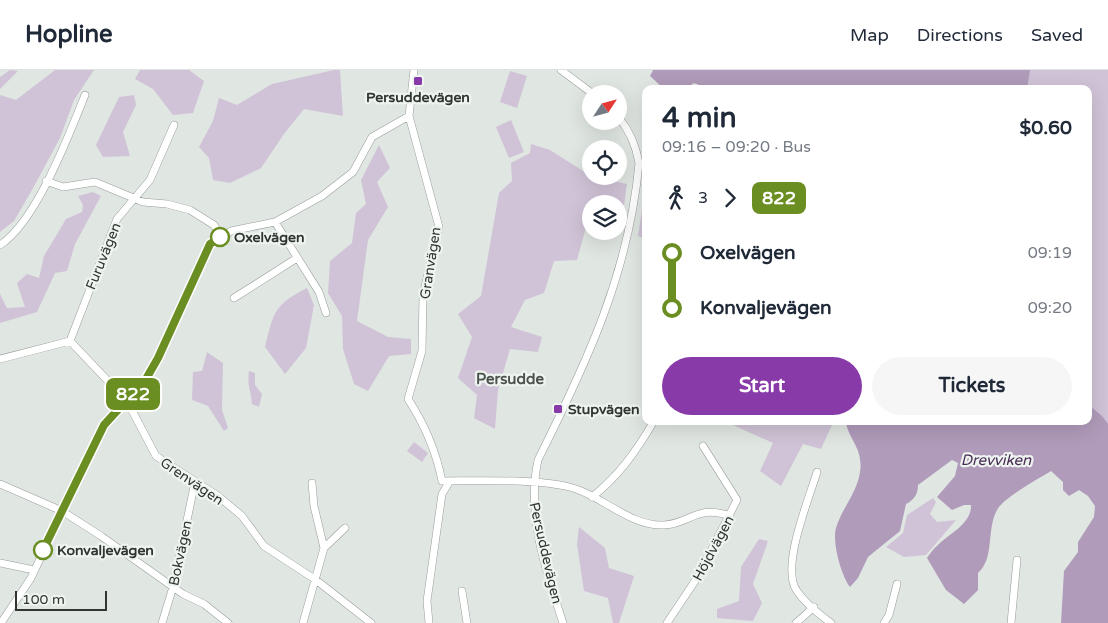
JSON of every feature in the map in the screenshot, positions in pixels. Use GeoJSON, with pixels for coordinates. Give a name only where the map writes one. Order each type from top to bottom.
{"type":"FeatureCollection","features":[{"type":"Feature","properties":{"kind":"street","name":"Granvägen"},"geometry":{"type":"LineString","coordinates":[[414,70],[409,116],[439,227],[423,294],[422,350],[408,399],[425,427],[446,481]]}},
{"type":"Feature","properties":{"kind":"street"},"geometry":{"type":"LineString","coordinates":[[561,70],[582,86]]}},
{"type":"Feature","properties":{"kind":"street"},"geometry":{"type":"LineString","coordinates":[[0,244],[12,237],[27,217],[64,147],[85,95]]}},
{"type":"Feature","properties":{"kind":"street"},"geometry":{"type":"LineString","coordinates":[[1,623],[34,570],[104,425],[146,379],[158,358],[210,244],[230,231],[275,222],[322,196],[353,172],[372,137],[409,116]]}},
{"type":"Feature","properties":{"kind":"street","name":"Furuvägen"},"geometry":{"type":"LineString","coordinates":[[70,341],[117,219],[136,199],[150,180],[174,125]]}},
{"type":"Feature","properties":{"kind":"street","name":"Persuddevägen"},"geometry":{"type":"LineString","coordinates":[[563,623],[550,584],[533,511],[533,483],[538,460],[600,330],[626,248],[639,163],[637,151],[628,129]]}},
{"type":"Feature","properties":{"kind":"street"},"geometry":{"type":"LineString","coordinates":[[46,181],[64,187],[95,182],[136,199],[190,210],[214,225],[220,237]]}},
{"type":"Feature","properties":{"kind":"street"},"geometry":{"type":"LineString","coordinates":[[275,222],[319,292],[326,313]]}},
{"type":"Feature","properties":{"kind":"street"},"geometry":{"type":"LineString","coordinates":[[234,298],[297,258]]}},
{"type":"Feature","properties":{"kind":"street"},"geometry":{"type":"LineString","coordinates":[[0,359],[70,341]]}},
{"type":"Feature","properties":{"kind":"street","name":"Grenvägen"},"geometry":{"type":"LineString","coordinates":[[70,341],[127,401],[156,456],[242,516],[264,546],[316,580],[371,623]]}},
{"type":"Feature","properties":{"kind":"street"},"geometry":{"type":"LineString","coordinates":[[592,497],[604,487],[634,454],[652,425]]}},
{"type":"Feature","properties":{"kind":"street","name":"Höjdvägen"},"geometry":{"type":"LineString","coordinates":[[667,623],[697,578],[737,500],[703,446]]}},
{"type":"Feature","properties":{"kind":"street"},"geometry":{"type":"LineString","coordinates":[[817,472],[795,547],[791,571],[796,591],[831,623]]}},
{"type":"Feature","properties":{"kind":"street"},"geometry":{"type":"LineString","coordinates":[[429,623],[427,601],[442,494],[446,481],[533,483],[576,489],[642,522],[664,525],[700,513],[718,512],[730,516]]}},
{"type":"Feature","properties":{"kind":"street","name":"Bokvägen"},"geometry":{"type":"LineString","coordinates":[[162,623],[173,587],[195,482]]}},
{"type":"Feature","properties":{"kind":"street"},"geometry":{"type":"LineString","coordinates":[[303,623],[324,548],[314,506],[312,483]]}},
{"type":"Feature","properties":{"kind":"street"},"geometry":{"type":"LineString","coordinates":[[0,484],[62,511],[173,587],[204,604],[228,623]]}},
{"type":"Feature","properties":{"kind":"street"},"geometry":{"type":"LineString","coordinates":[[324,548],[345,528]]}},
{"type":"Feature","properties":{"kind":"street"},"geometry":{"type":"LineString","coordinates":[[1011,623],[1017,560]]}},
{"type":"Feature","properties":{"kind":"street"},"geometry":{"type":"LineString","coordinates":[[0,563],[34,570]]}},
{"type":"Feature","properties":{"kind":"street"},"geometry":{"type":"LineString","coordinates":[[884,623],[889,615],[897,584]]}},
{"type":"Feature","properties":{"kind":"street"},"geometry":{"type":"LineString","coordinates":[[462,590],[467,623]]}},
{"type":"Feature","properties":{"kind":"street"},"geometry":{"type":"LineString","coordinates":[[796,623],[814,607]]}},
{"type":"Feature","properties":{"kind":"shaded area"},"geometry":{"type":"Polygon","coordinates":[[[10,70],[18,71],[0,89],[0,77],[10,70]]]}},
{"type":"Feature","properties":{"kind":"shaded area"},"geometry":{"type":"Polygon","coordinates":[[[55,70],[94,70],[74,100],[60,138],[32,190],[14,221],[0,232],[0,95],[16,100],[55,70]]]}},
{"type":"Feature","properties":{"kind":"shaded area"},"geometry":{"type":"Polygon","coordinates":[[[140,70],[189,70],[204,81],[193,113],[173,115],[153,89],[135,79],[140,70]]]}},
{"type":"Feature","properties":{"kind":"shaded area"},"geometry":{"type":"Polygon","coordinates":[[[340,70],[343,116],[304,109],[261,168],[230,183],[213,180],[209,158],[199,147],[213,121],[219,98],[237,105],[272,84],[340,70]]]}},
{"type":"Feature","properties":{"kind":"shaded area"},"geometry":{"type":"Polygon","coordinates":[[[914,70],[1108,70],[1108,438],[1092,424],[1092,85],[918,85],[914,70]]]}},
{"type":"Feature","properties":{"kind":"shaded area"},"geometry":{"type":"Polygon","coordinates":[[[510,71],[527,76],[517,108],[500,102],[510,71]]]}},
{"type":"Feature","properties":{"kind":"shaded area"},"geometry":{"type":"Polygon","coordinates":[[[134,95],[136,105],[123,132],[130,156],[103,157],[96,145],[119,97],[134,95]]]}},
{"type":"Feature","properties":{"kind":"shaded area"},"geometry":{"type":"Polygon","coordinates":[[[511,120],[524,152],[509,158],[496,127],[511,120]]]}},
{"type":"Feature","properties":{"kind":"shaded area"},"geometry":{"type":"Polygon","coordinates":[[[531,144],[550,150],[582,170],[582,185],[627,185],[625,195],[582,195],[583,240],[577,260],[554,261],[544,293],[525,300],[511,327],[542,337],[538,352],[510,349],[498,390],[495,429],[474,418],[477,395],[458,378],[472,337],[458,314],[481,296],[499,193],[512,181],[511,163],[530,153],[531,144]]]}},
{"type":"Feature","properties":{"kind":"shaded area"},"geometry":{"type":"Polygon","coordinates":[[[379,145],[390,168],[377,182],[388,207],[368,240],[357,321],[388,337],[411,339],[411,354],[389,356],[368,391],[354,384],[343,349],[342,316],[328,293],[330,261],[352,243],[356,213],[366,204],[361,180],[379,145]]]}},
{"type":"Feature","properties":{"kind":"shaded area"},"geometry":{"type":"Polygon","coordinates":[[[93,192],[101,196],[75,244],[67,271],[55,273],[37,312],[0,323],[0,294],[7,308],[25,307],[17,283],[27,274],[39,278],[44,256],[66,219],[82,212],[83,205],[78,196],[93,192]]]}},
{"type":"Feature","properties":{"kind":"shaded area"},"geometry":{"type":"Polygon","coordinates":[[[642,210],[642,238],[638,236],[642,210]]]}},
{"type":"Feature","properties":{"kind":"shaded area"},"geometry":{"type":"Polygon","coordinates":[[[307,288],[314,305],[306,348],[285,374],[265,347],[268,335],[277,310],[288,299],[307,288]]]}},
{"type":"Feature","properties":{"kind":"shaded area"},"geometry":{"type":"Polygon","coordinates":[[[207,352],[223,363],[222,410],[228,428],[224,431],[208,406],[192,400],[193,372],[202,371],[207,352]]]}},
{"type":"Feature","properties":{"kind":"shaded area"},"geometry":{"type":"Polygon","coordinates":[[[249,371],[255,373],[255,385],[262,394],[259,407],[252,404],[249,371]]]}},
{"type":"Feature","properties":{"kind":"shaded area"},"geometry":{"type":"Polygon","coordinates":[[[733,425],[832,425],[821,449],[803,444],[781,486],[760,471],[773,443],[733,425]]]}},
{"type":"Feature","properties":{"kind":"shaded area"},"geometry":{"type":"Polygon","coordinates":[[[414,442],[428,453],[422,462],[407,451],[414,442]]]}},
{"type":"Feature","properties":{"kind":"shaded area"},"geometry":{"type":"Polygon","coordinates":[[[933,498],[936,502],[930,514],[937,522],[956,520],[926,555],[904,557],[886,547],[903,533],[907,515],[933,498]]]}},
{"type":"Feature","properties":{"kind":"shaded area"},"geometry":{"type":"Polygon","coordinates":[[[579,527],[605,548],[609,568],[634,576],[619,623],[613,623],[608,598],[584,591],[577,544],[579,527]]]}},
{"type":"Feature","properties":{"kind":"shaded area"},"geometry":{"type":"Polygon","coordinates":[[[759,539],[768,541],[753,584],[762,603],[753,621],[717,618],[717,609],[739,601],[741,567],[759,539]]]}},
{"type":"Feature","properties":{"kind":"water"},"geometry":{"type":"Polygon","coordinates":[[[653,70],[1030,70],[1028,85],[699,85],[694,83],[691,85],[660,85],[650,76],[653,70]]]}},
{"type":"Feature","properties":{"kind":"water","name":"Drevviken"},"geometry":{"type":"Polygon","coordinates":[[[1092,408],[1108,424],[1108,623],[1061,623],[1064,571],[1078,552],[1078,542],[1094,517],[1095,506],[1088,496],[1079,490],[1069,496],[1063,490],[1063,482],[1051,471],[1013,494],[997,510],[992,526],[987,560],[978,573],[978,590],[964,604],[946,590],[927,558],[936,547],[964,523],[970,512],[971,505],[964,505],[952,510],[937,497],[955,476],[958,463],[952,460],[918,485],[915,496],[906,504],[900,531],[868,557],[858,578],[850,587],[841,567],[835,541],[836,528],[856,487],[861,464],[858,450],[847,425],[1092,425],[1092,408]]]}},
{"type":"Feature","properties":{"kind":"bus line","name":"822"},"geometry":{"type":"LineString","coordinates":[[43,550],[104,425],[146,379],[158,358],[210,244],[220,237]]}},
{"type":"Feature","properties":{"kind":"place","name":"Persuddevägen"},"geometry":{"type":"Point","coordinates":[418,81]}},
{"type":"Feature","properties":{"kind":"place","name":"Oxelvägen"},"geometry":{"type":"Point","coordinates":[220,237]}},
{"type":"Feature","properties":{"kind":"place","name":"Stupvägen"},"geometry":{"type":"Point","coordinates":[558,409]}},
{"type":"Feature","properties":{"kind":"place","name":"Konvaljevägen"},"geometry":{"type":"Point","coordinates":[43,550]}},
{"type":"Feature","properties":{"kind":"district","name":"Persudde"},"geometry":{"type":"Point","coordinates":[510,379]}}]}
